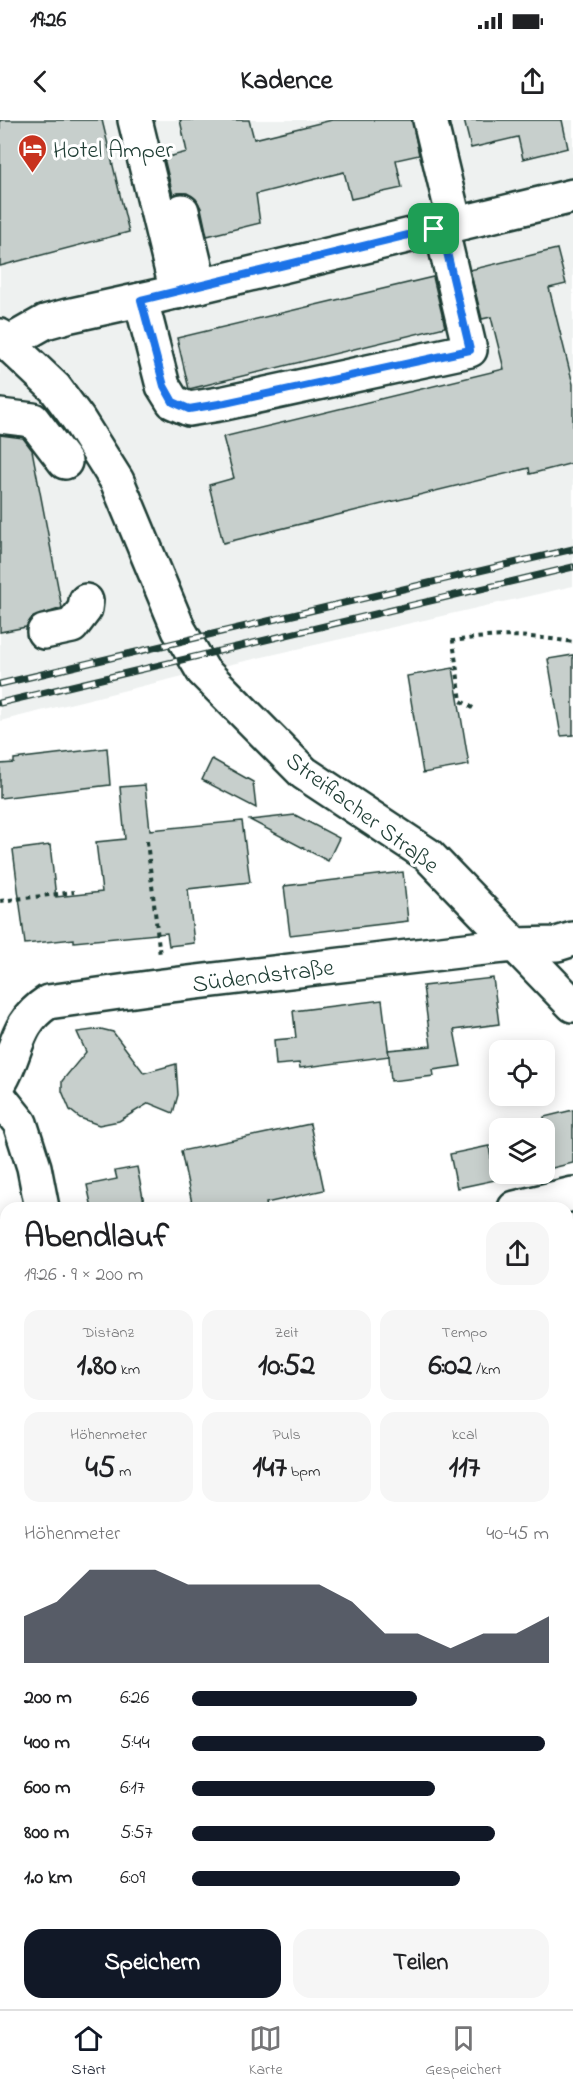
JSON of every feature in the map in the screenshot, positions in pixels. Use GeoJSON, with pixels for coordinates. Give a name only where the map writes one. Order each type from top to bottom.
{"type":"FeatureCollection","features":[{"type":"Feature","properties":{"kind":"street"},"geometry":{"type":"LineString","coordinates":[[135,120],[188,289]]}},
{"type":"Feature","properties":{"kind":"street"},"geometry":{"type":"LineString","coordinates":[[141,300],[164,386],[173,402],[189,409],[470,350],[444,227],[430,120]]}},
{"type":"Feature","properties":{"kind":"street"},"geometry":{"type":"LineString","coordinates":[[417,156],[444,227]]}},
{"type":"Feature","properties":{"kind":"street"},"geometry":{"type":"LineString","coordinates":[[4,339],[45,322],[572,198]]}},
{"type":"Feature","properties":{"kind":"street"},"geometry":{"type":"LineString","coordinates":[[182,212],[188,289]]}},
{"type":"Feature","properties":{"kind":"street","name":"Streiflacher Straße"},"geometry":{"type":"LineString","coordinates":[[4,339],[55,388],[78,419],[117,481],[179,630],[203,671],[304,773],[428,855],[573,1005]]}},
{"type":"Feature","properties":{"kind":"street"},"geometry":{"type":"LineString","coordinates":[[0,416],[33,420],[65,462]]}},
{"type":"Feature","properties":{"kind":"street"},"geometry":{"type":"LineString","coordinates":[[44,632],[72,626],[85,609],[86,601]]}},
{"type":"Feature","properties":{"kind":"street","name":"Südendstraße"},"geometry":{"type":"LineString","coordinates":[[0,1082],[21,1029],[37,1009],[48,1002],[513,945],[557,944],[573,939]]}},
{"type":"Feature","properties":{"kind":"street"},"geometry":{"type":"LineString","coordinates":[[0,1098],[20,1122],[34,1167],[41,1202]]}},
{"type":"Feature","properties":{"kind":"street"},"geometry":{"type":"LineString","coordinates":[[540,1202],[573,1194]]}},
{"type":"Feature","properties":{"kind":"path"},"geometry":{"type":"LineString","coordinates":[[473,708],[461,701],[453,641],[502,635],[531,636],[573,642]]}},
{"type":"Feature","properties":{"kind":"path"},"geometry":{"type":"LineString","coordinates":[[147,841],[164,986]]}},
{"type":"Feature","properties":{"kind":"path"},"geometry":{"type":"LineString","coordinates":[[0,901],[74,892]]}},
{"type":"Feature","properties":{"kind":"shaded area"},"geometry":{"type":"Polygon","coordinates":[[[0,120],[573,120],[573,586],[232,664],[0,721],[0,120]]]}},
{"type":"Feature","properties":{"kind":"building"},"geometry":{"type":"Polygon","coordinates":[[[0,120],[102,120],[129,232],[0,266],[0,120]]]}},
{"type":"Feature","properties":{"kind":"building"},"geometry":{"type":"Polygon","coordinates":[[[180,120],[249,120],[254,139],[332,120],[412,120],[419,155],[396,160],[402,188],[351,199],[344,172],[256,194],[260,223],[207,236],[201,208],[196,199],[187,193],[173,195],[164,158],[187,152],[180,120]]]}},
{"type":"Feature","properties":{"kind":"building"},"geometry":{"type":"Polygon","coordinates":[[[464,120],[562,120],[568,148],[523,159],[518,137],[471,148],[464,120]]]}},
{"type":"Feature","properties":{"kind":"building"},"geometry":{"type":"Polygon","coordinates":[[[557,249],[566,284],[549,288],[573,384],[573,463],[530,474],[529,468],[223,543],[209,485],[234,478],[223,437],[504,369],[491,317],[482,319],[470,270],[557,249]]]}},
{"type":"Feature","properties":{"kind":"building"},"geometry":{"type":"Polygon","coordinates":[[[433,277],[445,327],[189,389],[177,338],[433,277]]]}},
{"type":"Feature","properties":{"kind":"building"},"geometry":{"type":"Polygon","coordinates":[[[0,435],[23,438],[32,450],[62,608],[32,618],[26,627],[0,632],[0,435]]]}},
{"type":"Feature","properties":{"kind":"building"},"geometry":{"type":"Polygon","coordinates":[[[573,655],[573,735],[561,736],[548,659],[573,655]]]}},
{"type":"Feature","properties":{"kind":"building"},"geometry":{"type":"Polygon","coordinates":[[[453,668],[469,765],[423,773],[407,676],[453,668]]]}},
{"type":"Feature","properties":{"kind":"building"},"geometry":{"type":"Polygon","coordinates":[[[107,748],[110,785],[0,798],[0,764],[14,763],[14,759],[107,748]]]}},
{"type":"Feature","properties":{"kind":"building"},"geometry":{"type":"Polygon","coordinates":[[[212,759],[253,782],[256,808],[202,780],[212,759]]]}},
{"type":"Feature","properties":{"kind":"building"},"geometry":{"type":"Polygon","coordinates":[[[145,785],[150,830],[242,821],[250,882],[188,889],[194,943],[169,946],[167,933],[25,944],[13,850],[50,845],[56,897],[102,892],[96,842],[125,839],[120,787],[145,785]]]}},
{"type":"Feature","properties":{"kind":"building"},"geometry":{"type":"Polygon","coordinates":[[[295,815],[339,838],[328,861],[250,820],[295,815]]]}},
{"type":"Feature","properties":{"kind":"building"},"geometry":{"type":"Polygon","coordinates":[[[403,872],[408,921],[290,935],[284,886],[403,872]]]}},
{"type":"Feature","properties":{"kind":"building"},"geometry":{"type":"Polygon","coordinates":[[[493,978],[499,1024],[454,1030],[461,1066],[433,1070],[434,1076],[391,1081],[389,1056],[300,1068],[299,1063],[276,1065],[274,1040],[296,1038],[293,1011],[382,1000],[388,1050],[431,1046],[423,986],[493,978]]]}},
{"type":"Feature","properties":{"kind":"building"},"geometry":{"type":"Polygon","coordinates":[[[101,1029],[113,1032],[144,1073],[176,1064],[178,1095],[173,1113],[149,1103],[119,1121],[99,1125],[80,1118],[70,1110],[62,1091],[62,1081],[86,1052],[77,1032],[101,1029]]]}},
{"type":"Feature","properties":{"kind":"building"},"geometry":{"type":"Polygon","coordinates":[[[573,1110],[573,1163],[555,1167],[555,1118],[544,1117],[573,1110]]]}},
{"type":"Feature","properties":{"kind":"building"},"geometry":{"type":"Polygon","coordinates":[[[310,1124],[324,1190],[270,1202],[192,1202],[181,1151],[310,1124]]]}},
{"type":"Feature","properties":{"kind":"building"},"geometry":{"type":"Polygon","coordinates":[[[489,1146],[489,1181],[457,1188],[450,1154],[489,1146]]]}},
{"type":"Feature","properties":{"kind":"building"},"geometry":{"type":"Polygon","coordinates":[[[137,1167],[144,1202],[91,1202],[87,1185],[117,1179],[115,1171],[137,1167]]]}},
{"type":"Feature","properties":{"kind":"railway"},"geometry":{"type":"LineString","coordinates":[[0,684],[573,549]]}},
{"type":"Feature","properties":{"kind":"railway"},"geometry":{"type":"LineString","coordinates":[[0,703],[573,567]]}},
{"type":"Feature","properties":{"kind":"place","name":"Hotel Amper"},"geometry":{"type":"Point","coordinates":[32,174]}},
{"type":"Feature","properties":{"kind":"route"},"geometry":{"type":"LineString","coordinates":[[441,227],[470,350],[225,403],[189,409],[173,402],[164,386],[141,300],[434,229],[441,227]]}}]}
